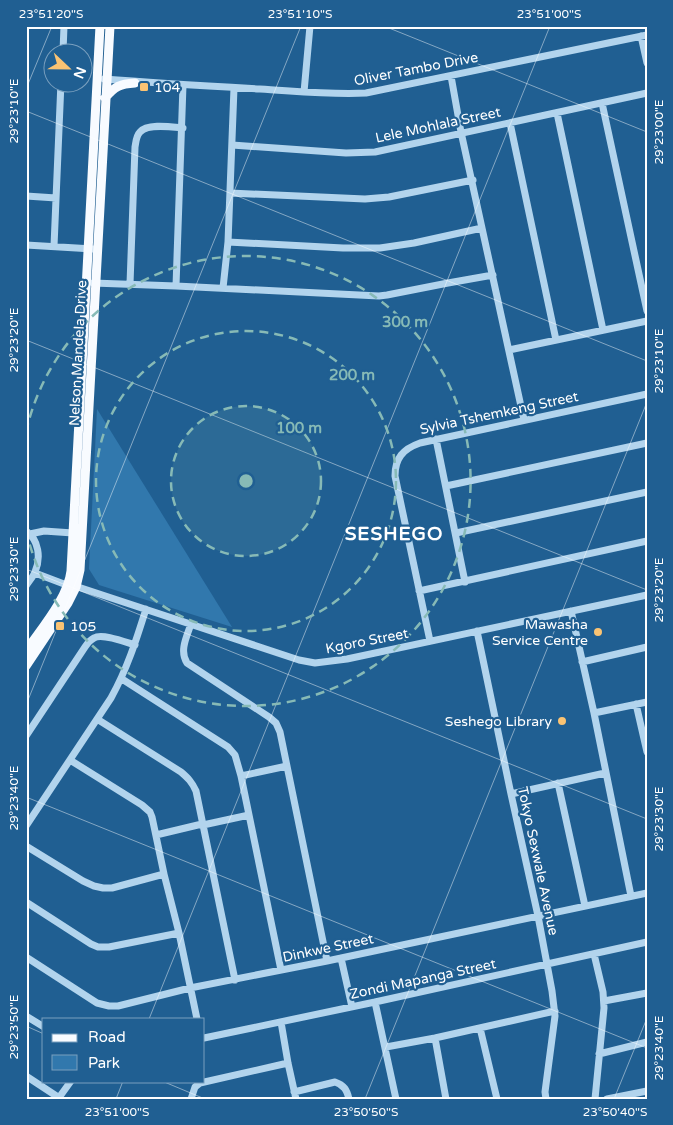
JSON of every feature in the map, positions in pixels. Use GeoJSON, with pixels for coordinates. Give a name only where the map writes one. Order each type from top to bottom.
{"type":"FeatureCollection","features":[{"type":"Feature","properties":{"kind":"main road","name":"Nelson Mandela Drive"},"geometry":{"type":"LineString","coordinates":[[26,652],[63,596],[73,585],[73,533],[91,283],[102,79],[100,26]]}},
{"type":"Feature","properties":{"kind":"main road","name":"Nelson Mandela Drive"},"geometry":{"type":"LineString","coordinates":[[93,249],[105,98],[102,79],[110,26]]}},
{"type":"Feature","properties":{"kind":"main road"},"geometry":{"type":"LineString","coordinates":[[105,98],[118,85],[136,82]]}},
{"type":"Feature","properties":{"kind":"main road","name":"Nelson Mandela Drive"},"geometry":{"type":"LineString","coordinates":[[26,666],[66,607],[81,565],[91,283]]}},
{"type":"Feature","properties":{"kind":"street"},"geometry":{"type":"LineString","coordinates":[[63,42],[64,26]]}},
{"type":"Feature","properties":{"kind":"street"},"geometry":{"type":"LineString","coordinates":[[304,92],[310,26]]}},
{"type":"Feature","properties":{"kind":"street"},"geometry":{"type":"LineString","coordinates":[[644,36],[647,63]]}},
{"type":"Feature","properties":{"kind":"street","name":"Oliver Tambo Drive"},"geometry":{"type":"LineString","coordinates":[[102,79],[304,92],[366,93],[644,36]]}},
{"type":"Feature","properties":{"kind":"street"},"geometry":{"type":"LineString","coordinates":[[451,76],[461,132],[524,420]]}},
{"type":"Feature","properties":{"kind":"street"},"geometry":{"type":"LineString","coordinates":[[176,286],[184,85]]}},
{"type":"Feature","properties":{"kind":"street"},"geometry":{"type":"LineString","coordinates":[[223,288],[228,242],[234,88]]}},
{"type":"Feature","properties":{"kind":"street"},"geometry":{"type":"LineString","coordinates":[[54,246],[61,92]]}},
{"type":"Feature","properties":{"kind":"street","name":"Lele Mohlala Street"},"geometry":{"type":"LineString","coordinates":[[232,145],[346,153],[369,152],[647,93]]}},
{"type":"Feature","properties":{"kind":"street"},"geometry":{"type":"LineString","coordinates":[[602,103],[647,311]]}},
{"type":"Feature","properties":{"kind":"street"},"geometry":{"type":"LineString","coordinates":[[557,113],[603,330]]}},
{"type":"Feature","properties":{"kind":"street"},"geometry":{"type":"LineString","coordinates":[[510,123],[556,340]]}},
{"type":"Feature","properties":{"kind":"street"},"geometry":{"type":"LineString","coordinates":[[130,284],[135,147],[139,132],[147,127],[183,128]]}},
{"type":"Feature","properties":{"kind":"street"},"geometry":{"type":"LineString","coordinates":[[230,193],[370,199],[473,180]]}},
{"type":"Feature","properties":{"kind":"street"},"geometry":{"type":"LineString","coordinates":[[26,196],[56,198]]}},
{"type":"Feature","properties":{"kind":"street"},"geometry":{"type":"LineString","coordinates":[[228,242],[380,248],[414,243],[482,228]]}},
{"type":"Feature","properties":{"kind":"street"},"geometry":{"type":"LineString","coordinates":[[26,244],[93,249]]}},
{"type":"Feature","properties":{"kind":"street"},"geometry":{"type":"LineString","coordinates":[[91,283],[379,296],[493,275]]}},
{"type":"Feature","properties":{"kind":"street"},"geometry":{"type":"LineString","coordinates":[[509,350],[647,321]]}},
{"type":"Feature","properties":{"kind":"street","name":"Sylvia Tshemkeng Street"},"geometry":{"type":"LineString","coordinates":[[430,641],[395,476],[399,457],[411,446],[436,439],[647,394]]}},
{"type":"Feature","properties":{"kind":"street"},"geometry":{"type":"LineString","coordinates":[[436,439],[465,582]]}},
{"type":"Feature","properties":{"kind":"street"},"geometry":{"type":"LineString","coordinates":[[446,486],[647,443]]}},
{"type":"Feature","properties":{"kind":"street"},"geometry":{"type":"LineString","coordinates":[[456,533],[647,492]]}},
{"type":"Feature","properties":{"kind":"street"},"geometry":{"type":"LineString","coordinates":[[28,533],[44,531],[73,533]]}},
{"type":"Feature","properties":{"kind":"street"},"geometry":{"type":"LineString","coordinates":[[26,586],[35,573],[37,563],[35,540],[28,533]]}},
{"type":"Feature","properties":{"kind":"street"},"geometry":{"type":"LineString","coordinates":[[419,592],[647,541]]}},
{"type":"Feature","properties":{"kind":"street","name":"Kgoro Street"},"geometry":{"type":"LineString","coordinates":[[35,573],[299,660],[315,663],[347,659],[647,595]]}},
{"type":"Feature","properties":{"kind":"street"},"geometry":{"type":"LineString","coordinates":[[26,826],[122,678],[146,609]]}},
{"type":"Feature","properties":{"kind":"street"},"geometry":{"type":"LineString","coordinates":[[571,611],[631,896]]}},
{"type":"Feature","properties":{"kind":"street"},"geometry":{"type":"LineString","coordinates":[[191,624],[183,649],[185,660],[192,667],[274,721],[280,732],[327,961]]}},
{"type":"Feature","properties":{"kind":"street","name":"Tokyo Sexwale Avenue"},"geometry":{"type":"LineString","coordinates":[[477,631],[548,964],[554,1011],[546,1099]]}},
{"type":"Feature","properties":{"kind":"street"},"geometry":{"type":"LineString","coordinates":[[26,736],[89,642],[98,636],[104,636],[135,644]]}},
{"type":"Feature","properties":{"kind":"street"},"geometry":{"type":"LineString","coordinates":[[582,662],[647,648]]}},
{"type":"Feature","properties":{"kind":"street"},"geometry":{"type":"LineString","coordinates":[[122,678],[232,750],[238,760],[281,970]]}},
{"type":"Feature","properties":{"kind":"street"},"geometry":{"type":"LineString","coordinates":[[594,714],[647,702]]}},
{"type":"Feature","properties":{"kind":"street"},"geometry":{"type":"LineString","coordinates":[[636,704],[647,752]]}},
{"type":"Feature","properties":{"kind":"street"},"geometry":{"type":"LineString","coordinates":[[97,719],[189,778],[193,784],[235,980]]}},
{"type":"Feature","properties":{"kind":"street"},"geometry":{"type":"LineString","coordinates":[[70,760],[146,808],[152,817],[197,1018]]}},
{"type":"Feature","properties":{"kind":"street"},"geometry":{"type":"LineString","coordinates":[[241,776],[287,766]]}},
{"type":"Feature","properties":{"kind":"street"},"geometry":{"type":"LineString","coordinates":[[511,794],[605,772]]}},
{"type":"Feature","properties":{"kind":"street"},"geometry":{"type":"LineString","coordinates":[[558,783],[584,906]]}},
{"type":"Feature","properties":{"kind":"street"},"geometry":{"type":"LineString","coordinates":[[156,835],[249,815]]}},
{"type":"Feature","properties":{"kind":"street"},"geometry":{"type":"LineString","coordinates":[[26,846],[83,881],[103,888],[112,888],[164,874]]}},
{"type":"Feature","properties":{"kind":"street","name":"Dinkwe Street"},"geometry":{"type":"LineString","coordinates":[[26,957],[97,1003],[118,1006],[190,988],[647,893]]}},
{"type":"Feature","properties":{"kind":"street"},"geometry":{"type":"LineString","coordinates":[[26,902],[98,947],[109,948],[178,933]]}},
{"type":"Feature","properties":{"kind":"street","name":"Zondi Mapanga Street"},"geometry":{"type":"LineString","coordinates":[[205,1038],[647,942]]}},
{"type":"Feature","properties":{"kind":"street"},"geometry":{"type":"LineString","coordinates":[[594,954],[604,1001],[595,1099]]}},
{"type":"Feature","properties":{"kind":"street"},"geometry":{"type":"LineString","coordinates":[[341,958],[352,1007]]}},
{"type":"Feature","properties":{"kind":"street"},"geometry":{"type":"LineString","coordinates":[[604,1001],[647,992]]}},
{"type":"Feature","properties":{"kind":"street"},"geometry":{"type":"LineString","coordinates":[[375,1002],[396,1099]]}},
{"type":"Feature","properties":{"kind":"street"},"geometry":{"type":"LineString","coordinates":[[386,1047],[554,1011]]}},
{"type":"Feature","properties":{"kind":"street"},"geometry":{"type":"LineString","coordinates":[[26,1016],[42,1026]]}},
{"type":"Feature","properties":{"kind":"street"},"geometry":{"type":"LineString","coordinates":[[281,1022],[295,1095],[335,1082],[346,1088],[349,1099]]}},
{"type":"Feature","properties":{"kind":"street"},"geometry":{"type":"LineString","coordinates":[[480,1028],[497,1099]]}},
{"type":"Feature","properties":{"kind":"street"},"geometry":{"type":"LineString","coordinates":[[435,1038],[446,1099]]}},
{"type":"Feature","properties":{"kind":"street"},"geometry":{"type":"LineString","coordinates":[[599,1054],[647,1042]]}},
{"type":"Feature","properties":{"kind":"street"},"geometry":{"type":"LineString","coordinates":[[205,1082],[288,1063]]}},
{"type":"Feature","properties":{"kind":"street"},"geometry":{"type":"LineString","coordinates":[[26,1076],[59,1098],[70,1082]]}},
{"type":"Feature","properties":{"kind":"street"},"geometry":{"type":"LineString","coordinates":[[191,1099],[195,1087],[204,1082]]}},
{"type":"Feature","properties":{"kind":"street"},"geometry":{"type":"LineString","coordinates":[[607,1099],[647,1091]]}},
{"type":"Feature","properties":{"kind":"green space"},"geometry":{"type":"Polygon","coordinates":[[[97,409],[232,627],[99,585],[89,569],[97,409]]]}},
{"type":"Feature","properties":{"kind":"place","name":"104"},"geometry":{"type":"Point","coordinates":[144,87]}},
{"type":"Feature","properties":{"kind":"place","name":"105"},"geometry":{"type":"Point","coordinates":[60,626]}},
{"type":"Feature","properties":{"kind":"place","name":"Mawasha Service Centre"},"geometry":{"type":"Point","coordinates":[598,632]}},
{"type":"Feature","properties":{"kind":"place","name":"Seshego Library"},"geometry":{"type":"Point","coordinates":[562,721]}},
{"type":"Feature","properties":{"kind":"district","name":"SESHEGO"},"geometry":{"type":"Point","coordinates":[394,534]}}]}
